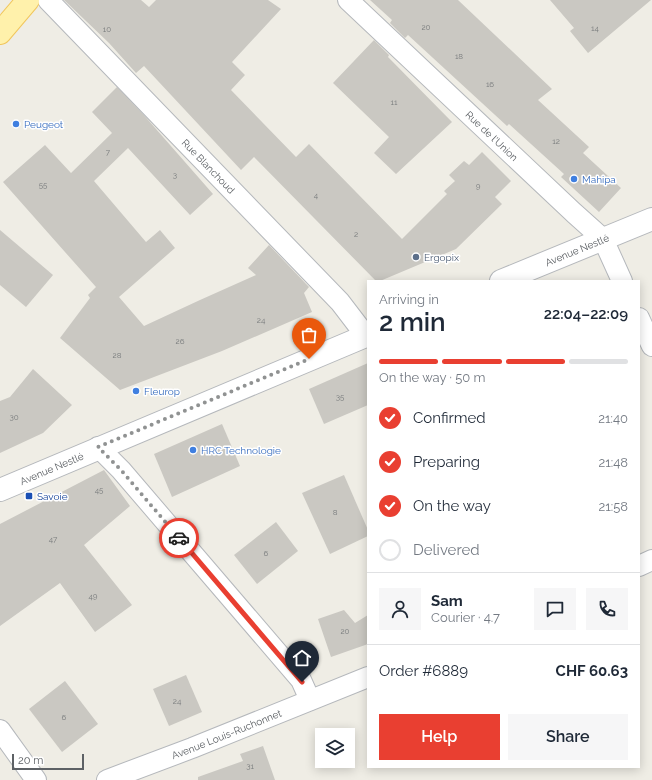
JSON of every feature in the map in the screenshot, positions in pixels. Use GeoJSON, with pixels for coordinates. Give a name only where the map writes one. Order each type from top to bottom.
{"type":"FeatureCollection","features":[{"type":"Feature","properties":{"kind":"main road"},"geometry":{"type":"LineString","coordinates":[[0,33],[28,0]]}},
{"type":"Feature","properties":{"kind":"street","name":"Rue Blanchoud"},"geometry":{"type":"LineString","coordinates":[[48,0],[340,302],[367,335]]}},
{"type":"Feature","properties":{"kind":"street","name":"Rue de l'Union"},"geometry":{"type":"LineString","coordinates":[[348,0],[602,239],[622,280]]}},
{"type":"Feature","properties":{"kind":"street","name":"Avenue Nestlé"},"geometry":{"type":"LineString","coordinates":[[503,280],[652,219]]}},
{"type":"Feature","properties":{"kind":"street"},"geometry":{"type":"LineString","coordinates":[[640,320],[652,346]]}},
{"type":"Feature","properties":{"kind":"street","name":"Avenue Nestlé"},"geometry":{"type":"LineString","coordinates":[[0,490],[98,447],[367,335]]}},
{"type":"Feature","properties":{"kind":"street"},"geometry":{"type":"LineString","coordinates":[[98,447],[121,470],[301,680],[310,700]]}},
{"type":"Feature","properties":{"kind":"street"},"geometry":{"type":"LineString","coordinates":[[640,566],[652,560]]}},
{"type":"Feature","properties":{"kind":"street","name":"Avenue Louis-Ruchonnet"},"geometry":{"type":"LineString","coordinates":[[107,780],[192,748],[367,677]]}},
{"type":"Feature","properties":{"kind":"street"},"geometry":{"type":"LineString","coordinates":[[0,730],[36,780]]}},
{"type":"Feature","properties":{"kind":"building"},"geometry":{"type":"Polygon","coordinates":[[[64,0],[141,0],[149,7],[156,0],[268,0],[281,9],[232,62],[245,75],[231,90],[296,157],[309,144],[402,239],[447,194],[444,191],[455,181],[449,175],[464,161],[469,165],[482,152],[511,181],[495,197],[502,204],[456,249],[382,280],[375,280],[254,157],[241,170],[144,66],[136,73],[109,43],[64,0]]]}},
{"type":"Feature","properties":{"kind":"building"},"geometry":{"type":"Polygon","coordinates":[[[370,0],[458,0],[552,89],[538,100],[589,147],[583,153],[621,188],[599,212],[561,177],[564,174],[509,124],[507,126],[408,35],[405,38],[390,23],[392,20],[370,0]]]}},
{"type":"Feature","properties":{"kind":"building"},"geometry":{"type":"Polygon","coordinates":[[[550,0],[651,0],[588,53],[570,31],[574,28],[550,0]]]}},
{"type":"Feature","properties":{"kind":"building"},"geometry":{"type":"Polygon","coordinates":[[[374,40],[389,55],[388,57],[452,122],[396,174],[374,153],[389,137],[333,83],[374,40]]]}},
{"type":"Feature","properties":{"kind":"building"},"geometry":{"type":"Polygon","coordinates":[[[117,87],[142,113],[213,194],[190,215],[128,148],[94,181],[146,242],[160,230],[175,248],[119,297],[144,326],[256,275],[248,268],[269,245],[309,287],[304,293],[312,312],[222,351],[120,390],[60,338],[90,298],[88,295],[96,287],[3,182],[45,145],[71,173],[112,133],[92,112],[117,87]]]}},
{"type":"Feature","properties":{"kind":"building"},"geometry":{"type":"Polygon","coordinates":[[[0,230],[53,275],[26,307],[0,285],[0,230]]]}},
{"type":"Feature","properties":{"kind":"building"},"geometry":{"type":"Polygon","coordinates":[[[367,363],[367,405],[324,424],[309,389],[367,363]]]}},
{"type":"Feature","properties":{"kind":"building"},"geometry":{"type":"Polygon","coordinates":[[[33,369],[72,405],[43,433],[0,453],[0,401],[10,397],[33,369]]]}},
{"type":"Feature","properties":{"kind":"building"},"geometry":{"type":"Polygon","coordinates":[[[222,424],[240,466],[172,497],[154,454],[222,424]]]}},
{"type":"Feature","properties":{"kind":"building"},"geometry":{"type":"Polygon","coordinates":[[[104,470],[130,506],[84,545],[132,605],[95,632],[60,583],[0,626],[0,524],[104,470]]]}},
{"type":"Feature","properties":{"kind":"building"},"geometry":{"type":"Polygon","coordinates":[[[344,475],[367,528],[367,536],[330,554],[302,493],[344,475]]]}},
{"type":"Feature","properties":{"kind":"building"},"geometry":{"type":"Polygon","coordinates":[[[276,522],[298,551],[257,584],[234,555],[276,522]]]}},
{"type":"Feature","properties":{"kind":"building"},"geometry":{"type":"Polygon","coordinates":[[[344,610],[355,623],[367,616],[367,644],[331,657],[318,619],[344,610]]]}},
{"type":"Feature","properties":{"kind":"building"},"geometry":{"type":"Polygon","coordinates":[[[186,675],[202,712],[169,726],[153,689],[186,675]]]}},
{"type":"Feature","properties":{"kind":"building"},"geometry":{"type":"Polygon","coordinates":[[[65,681],[98,724],[62,752],[29,709],[65,681]]]}},
{"type":"Feature","properties":{"kind":"building"},"geometry":{"type":"Polygon","coordinates":[[[263,746],[275,780],[198,780],[198,777],[243,761],[240,754],[263,746]]]}},
{"type":"Feature","properties":{"kind":"way so far"},"geometry":{"type":"LineString","coordinates":[[179,538],[121,470],[98,447],[309,359]]}},
{"type":"Feature","properties":{"kind":"place","name":"Peugeot"},"geometry":{"type":"Point","coordinates":[16,124]}},
{"type":"Feature","properties":{"kind":"place","name":"Mahipa"},"geometry":{"type":"Point","coordinates":[574,179]}},
{"type":"Feature","properties":{"kind":"place","name":"Ergopix"},"geometry":{"type":"Point","coordinates":[416,257]}},
{"type":"Feature","properties":{"kind":"place","name":"Fleurop"},"geometry":{"type":"Point","coordinates":[136,391]}},
{"type":"Feature","properties":{"kind":"place","name":"HRC Technologie"},"geometry":{"type":"Point","coordinates":[193,450]}},
{"type":"Feature","properties":{"kind":"place","name":"Savoie"},"geometry":{"type":"Point","coordinates":[29,496]}},
{"type":"Feature","properties":{"kind":"route"},"geometry":{"type":"LineString","coordinates":[[179,538],[302,682]]}}]}
